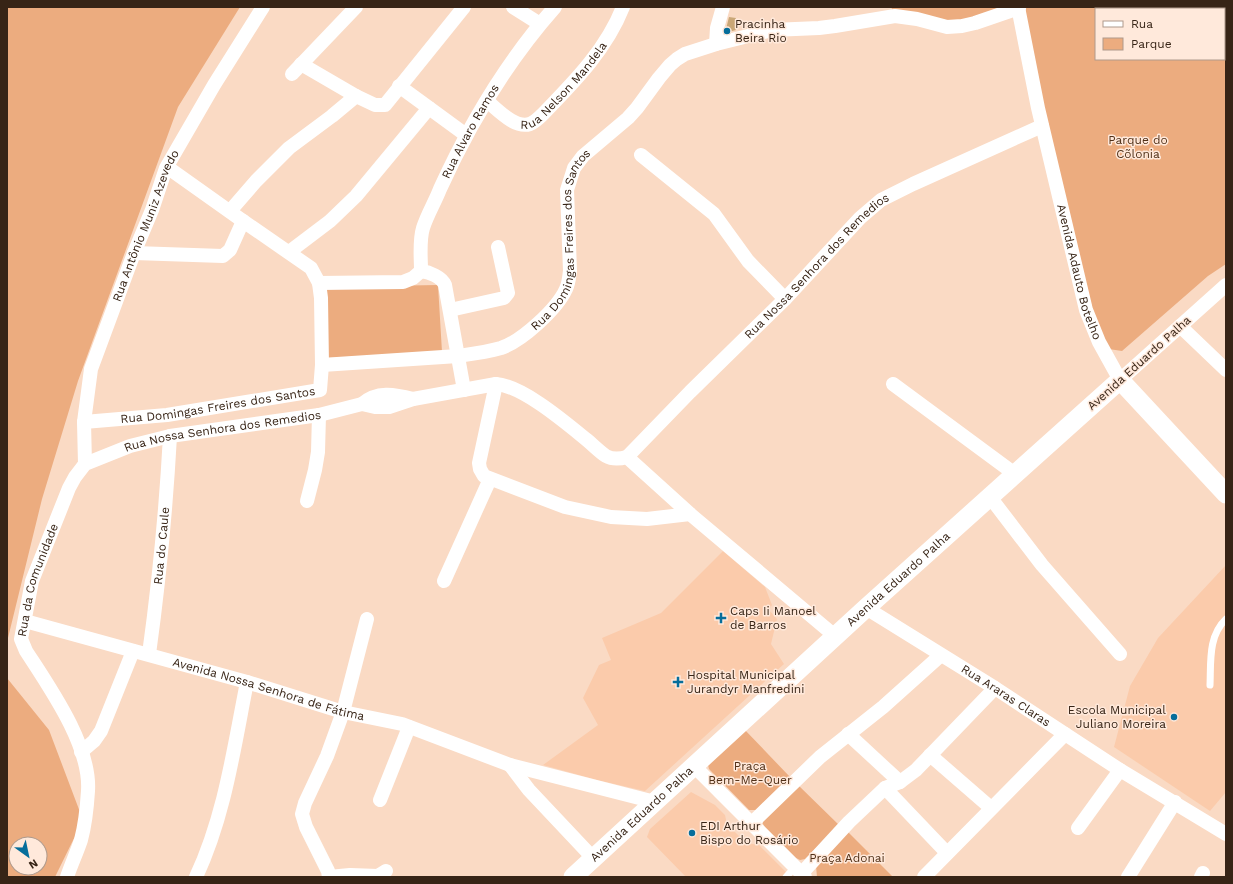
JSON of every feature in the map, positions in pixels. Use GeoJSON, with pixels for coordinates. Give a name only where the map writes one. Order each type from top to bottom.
{"type":"FeatureCollection","features":[{"type":"Feature","properties":{"kind":"street","name":"Rua Antônio Muniz Azevedo"},"geometry":{"type":"LineString","coordinates":[[85,464],[84,422],[91,369],[167,167],[214,85],[263,7]]}},
{"type":"Feature","properties":{"kind":"street"},"geometry":{"type":"LineString","coordinates":[[356,7],[297,69],[374,105],[385,105],[388,103],[399,86],[464,7]]}},
{"type":"Feature","properties":{"kind":"street"},"geometry":{"type":"LineString","coordinates":[[513,7],[540,24]]}},
{"type":"Feature","properties":{"kind":"street","name":"Rua Alvaro Ramos"},"geometry":{"type":"LineString","coordinates":[[421,271],[420,252],[423,229],[466,135],[517,54],[555,7]]}},
{"type":"Feature","properties":{"kind":"street","name":"Rua Nelson Mandela"},"geometry":{"type":"LineString","coordinates":[[487,102],[514,122],[523,125],[535,121],[590,63],[608,38],[623,7]]}},
{"type":"Feature","properties":{"kind":"street"},"geometry":{"type":"LineString","coordinates":[[716,44],[717,28],[723,7]]}},
{"type":"Feature","properties":{"kind":"street","name":"Rua Domingas Freires dos Santos"},"geometry":{"type":"LineString","coordinates":[[84,422],[167,414],[320,390],[322,365],[458,356],[501,348],[523,336],[543,319],[558,302],[566,289],[569,275],[567,190],[574,168],[582,156],[628,118],[670,65],[677,59],[686,54],[716,44],[772,30],[836,26],[892,11],[947,27],[975,23],[1018,7]]}},
{"type":"Feature","properties":{"kind":"street","name":"Avenida Adauto Botelho"},"geometry":{"type":"LineString","coordinates":[[1018,7],[1042,126],[1086,310],[1099,342],[1120,380],[1226,494]]}},
{"type":"Feature","properties":{"kind":"street"},"geometry":{"type":"LineString","coordinates":[[399,86],[466,135]]}},
{"type":"Feature","properties":{"kind":"street"},"geometry":{"type":"LineString","coordinates":[[230,211],[284,152],[356,96]]}},
{"type":"Feature","properties":{"kind":"street"},"geometry":{"type":"LineString","coordinates":[[289,252],[330,221],[356,196],[429,108]]}},
{"type":"Feature","properties":{"kind":"street","name":"Rua Nossa Senhora dos Remedios"},"geometry":{"type":"LineString","coordinates":[[85,464],[130,446],[170,436],[319,414],[362,404],[369,398],[376,395],[394,394],[413,398],[496,384],[510,388],[536,402],[559,417],[607,456],[620,459],[627,457],[690,392],[785,299],[860,218],[881,200],[1042,126]]}},
{"type":"Feature","properties":{"kind":"street"},"geometry":{"type":"LineString","coordinates":[[641,155],[714,214],[748,261],[785,299]]}},
{"type":"Feature","properties":{"kind":"street"},"geometry":{"type":"LineString","coordinates":[[167,167],[311,268],[319,283],[321,298],[322,365]]}},
{"type":"Feature","properties":{"kind":"street"},"geometry":{"type":"LineString","coordinates":[[134,253],[223,256],[230,250],[243,221]]}},
{"type":"Feature","properties":{"kind":"street"},"geometry":{"type":"LineString","coordinates":[[450,310],[504,298],[507,296],[508,293],[498,247]]}},
{"type":"Feature","properties":{"kind":"street"},"geometry":{"type":"LineString","coordinates":[[319,283],[403,282],[413,278],[421,271],[427,272],[444,281],[464,390]]}},
{"type":"Feature","properties":{"kind":"street","name":"Avenida Eduardo Palha"},"geometry":{"type":"LineString","coordinates":[[573,877],[835,636],[1226,285]]}},
{"type":"Feature","properties":{"kind":"street"},"geometry":{"type":"LineString","coordinates":[[1180,326],[1226,370]]}},
{"type":"Feature","properties":{"kind":"street"},"geometry":{"type":"LineString","coordinates":[[496,384],[479,463],[481,472],[484,476],[565,507],[611,517],[646,519],[690,514]]}},
{"type":"Feature","properties":{"kind":"street"},"geometry":{"type":"LineString","coordinates":[[893,384],[1015,474]]}},
{"type":"Feature","properties":{"kind":"street"},"geometry":{"type":"LineString","coordinates":[[307,501],[318,452],[319,414]]}},
{"type":"Feature","properties":{"kind":"street","name":"Rua do Caule"},"geometry":{"type":"LineString","coordinates":[[149,654],[158,591],[167,493],[170,436]]}},
{"type":"Feature","properties":{"kind":"street"},"geometry":{"type":"LineString","coordinates":[[627,457],[690,514],[835,636]]}},
{"type":"Feature","properties":{"kind":"street","name":"Rua da Comunidade"},"geometry":{"type":"LineString","coordinates":[[67,877],[84,829],[88,791],[88,774],[76,735],[23,645],[21,639],[32,581],[57,516],[75,476],[85,464]]}},
{"type":"Feature","properties":{"kind":"street"},"geometry":{"type":"LineString","coordinates":[[444,582],[490,479]]}},
{"type":"Feature","properties":{"kind":"street"},"geometry":{"type":"LineString","coordinates":[[990,497],[1042,565],[1120,654]]}},
{"type":"Feature","properties":{"kind":"street","name":"Rua Araras Claras"},"geometry":{"type":"LineString","coordinates":[[866,608],[995,688],[1120,770],[1226,834]]}},
{"type":"Feature","properties":{"kind":"street"},"geometry":{"type":"LineString","coordinates":[[367,619],[343,712],[327,756],[305,803],[302,814],[306,827],[328,871],[329,877],[350,875],[378,876],[386,871]]}},
{"type":"Feature","properties":{"kind":"street","name":"Avenida Nossa Senhora de Fátima"},"geometry":{"type":"LineString","coordinates":[[25,621],[247,682],[343,712],[409,727],[510,765],[655,802]]}},
{"type":"Feature","properties":{"kind":"street"},"geometry":{"type":"LineString","coordinates":[[81,752],[94,741],[101,731],[133,651]]}},
{"type":"Feature","properties":{"kind":"street"},"geometry":{"type":"LineString","coordinates":[[751,824],[820,757],[883,708],[941,655]]}},
{"type":"Feature","properties":{"kind":"street"},"geometry":{"type":"LineString","coordinates":[[196,877],[220,812],[247,682]]}},
{"type":"Feature","properties":{"kind":"street"},"geometry":{"type":"LineString","coordinates":[[694,766],[751,824],[797,874],[885,788],[900,782],[916,770],[995,688]]}},
{"type":"Feature","properties":{"kind":"street"},"geometry":{"type":"LineString","coordinates":[[380,800],[409,727]]}},
{"type":"Feature","properties":{"kind":"street"},"geometry":{"type":"LineString","coordinates":[[848,734],[900,782]]}},
{"type":"Feature","properties":{"kind":"street"},"geometry":{"type":"LineString","coordinates":[[924,877],[990,808],[1065,734]]}},
{"type":"Feature","properties":{"kind":"street"},"geometry":{"type":"LineString","coordinates":[[930,755],[990,808]]}},
{"type":"Feature","properties":{"kind":"street"},"geometry":{"type":"LineString","coordinates":[[510,765],[529,790],[594,859]]}},
{"type":"Feature","properties":{"kind":"street"},"geometry":{"type":"LineString","coordinates":[[1078,828],[1120,770]]}},
{"type":"Feature","properties":{"kind":"street"},"geometry":{"type":"LineString","coordinates":[[885,788],[947,853]]}},
{"type":"Feature","properties":{"kind":"street"},"geometry":{"type":"LineString","coordinates":[[1128,877],[1175,802]]}},
{"type":"Feature","properties":{"kind":"lane"},"geometry":{"type":"LineString","coordinates":[[1210,685],[1212,641],[1223,621],[1226,619]]}},
{"type":"Feature","properties":{"kind":"shaded area","name":"Hospital Municipal Jurandyr Manfredini"},"geometry":{"type":"Polygon","coordinates":[[[723,551],[765,587],[772,605],[769,610],[777,619],[771,644],[784,664],[645,791],[543,765],[598,725],[583,698],[599,665],[611,660],[602,638],[661,613],[723,551]]]}},
{"type":"Feature","properties":{"kind":"shaded area","name":"Escola Municipal Juliano Moreira"},"geometry":{"type":"Polygon","coordinates":[[[1226,565],[1226,792],[1210,811],[1114,747],[1130,686],[1158,638],[1226,565]]]}},
{"type":"Feature","properties":{"kind":"shaded area","name":"EDI Arthur Bispo do Rosário"},"geometry":{"type":"Polygon","coordinates":[[[691,792],[715,805],[725,815],[727,824],[746,843],[759,845],[791,877],[686,877],[647,837],[650,829],[691,792]]]}},
{"type":"Feature","properties":{"kind":"green space"},"geometry":{"type":"Polygon","coordinates":[[[7,7],[240,7],[178,107],[78,381],[42,499],[7,642],[7,7]]]}},
{"type":"Feature","properties":{"kind":"green space"},"geometry":{"type":"Polygon","coordinates":[[[891,7],[1017,7],[962,24],[895,15],[891,7]]]}},
{"type":"Feature","properties":{"kind":"green space","name":"Parque do Cõlonia"},"geometry":{"type":"Polygon","coordinates":[[[1018,7],[1226,7],[1226,264],[1208,276],[1122,351],[1102,348],[1018,7]]]}},
{"type":"Feature","properties":{"kind":"green space"},"geometry":{"type":"Polygon","coordinates":[[[438,285],[442,352],[327,358],[325,287],[438,285]]]}},
{"type":"Feature","properties":{"kind":"green space"},"geometry":{"type":"Polygon","coordinates":[[[7,678],[49,730],[83,820],[55,877],[7,877],[7,678]]]}},
{"type":"Feature","properties":{"kind":"green space","name":"Praça Bem-Me-Quer"},"geometry":{"type":"Polygon","coordinates":[[[744,729],[790,777],[756,810],[749,810],[709,769],[708,765],[744,729]]]}},
{"type":"Feature","properties":{"kind":"green space"},"geometry":{"type":"Polygon","coordinates":[[[797,784],[839,825],[805,859],[800,860],[796,858],[765,827],[762,819],[797,784]]]}},
{"type":"Feature","properties":{"kind":"green space","name":"Praça Adonai"},"geometry":{"type":"Polygon","coordinates":[[[847,831],[893,877],[817,877],[816,866],[847,831]]]}},
{"type":"Feature","properties":{"kind":"building"},"geometry":{"type":"Polygon","coordinates":[[[729,17],[736,18],[736,30],[725,33],[729,17]]]}},
{"type":"Feature","properties":{"kind":"place","name":"Pracinha Beira Rio"},"geometry":{"type":"Point","coordinates":[727,31]}},
{"type":"Feature","properties":{"kind":"place","name":"Caps Ii Manoel de Barros"},"geometry":{"type":"Point","coordinates":[721,618]}},
{"type":"Feature","properties":{"kind":"place","name":"Hospital Municipal Jurandyr Manfredini"},"geometry":{"type":"Point","coordinates":[678,682]}},
{"type":"Feature","properties":{"kind":"place","name":"Escola Municipal Juliano Moreira"},"geometry":{"type":"Point","coordinates":[1174,717]}},
{"type":"Feature","properties":{"kind":"place","name":"EDI Arthur Bispo do Rosário"},"geometry":{"type":"Point","coordinates":[692,833]}}]}
